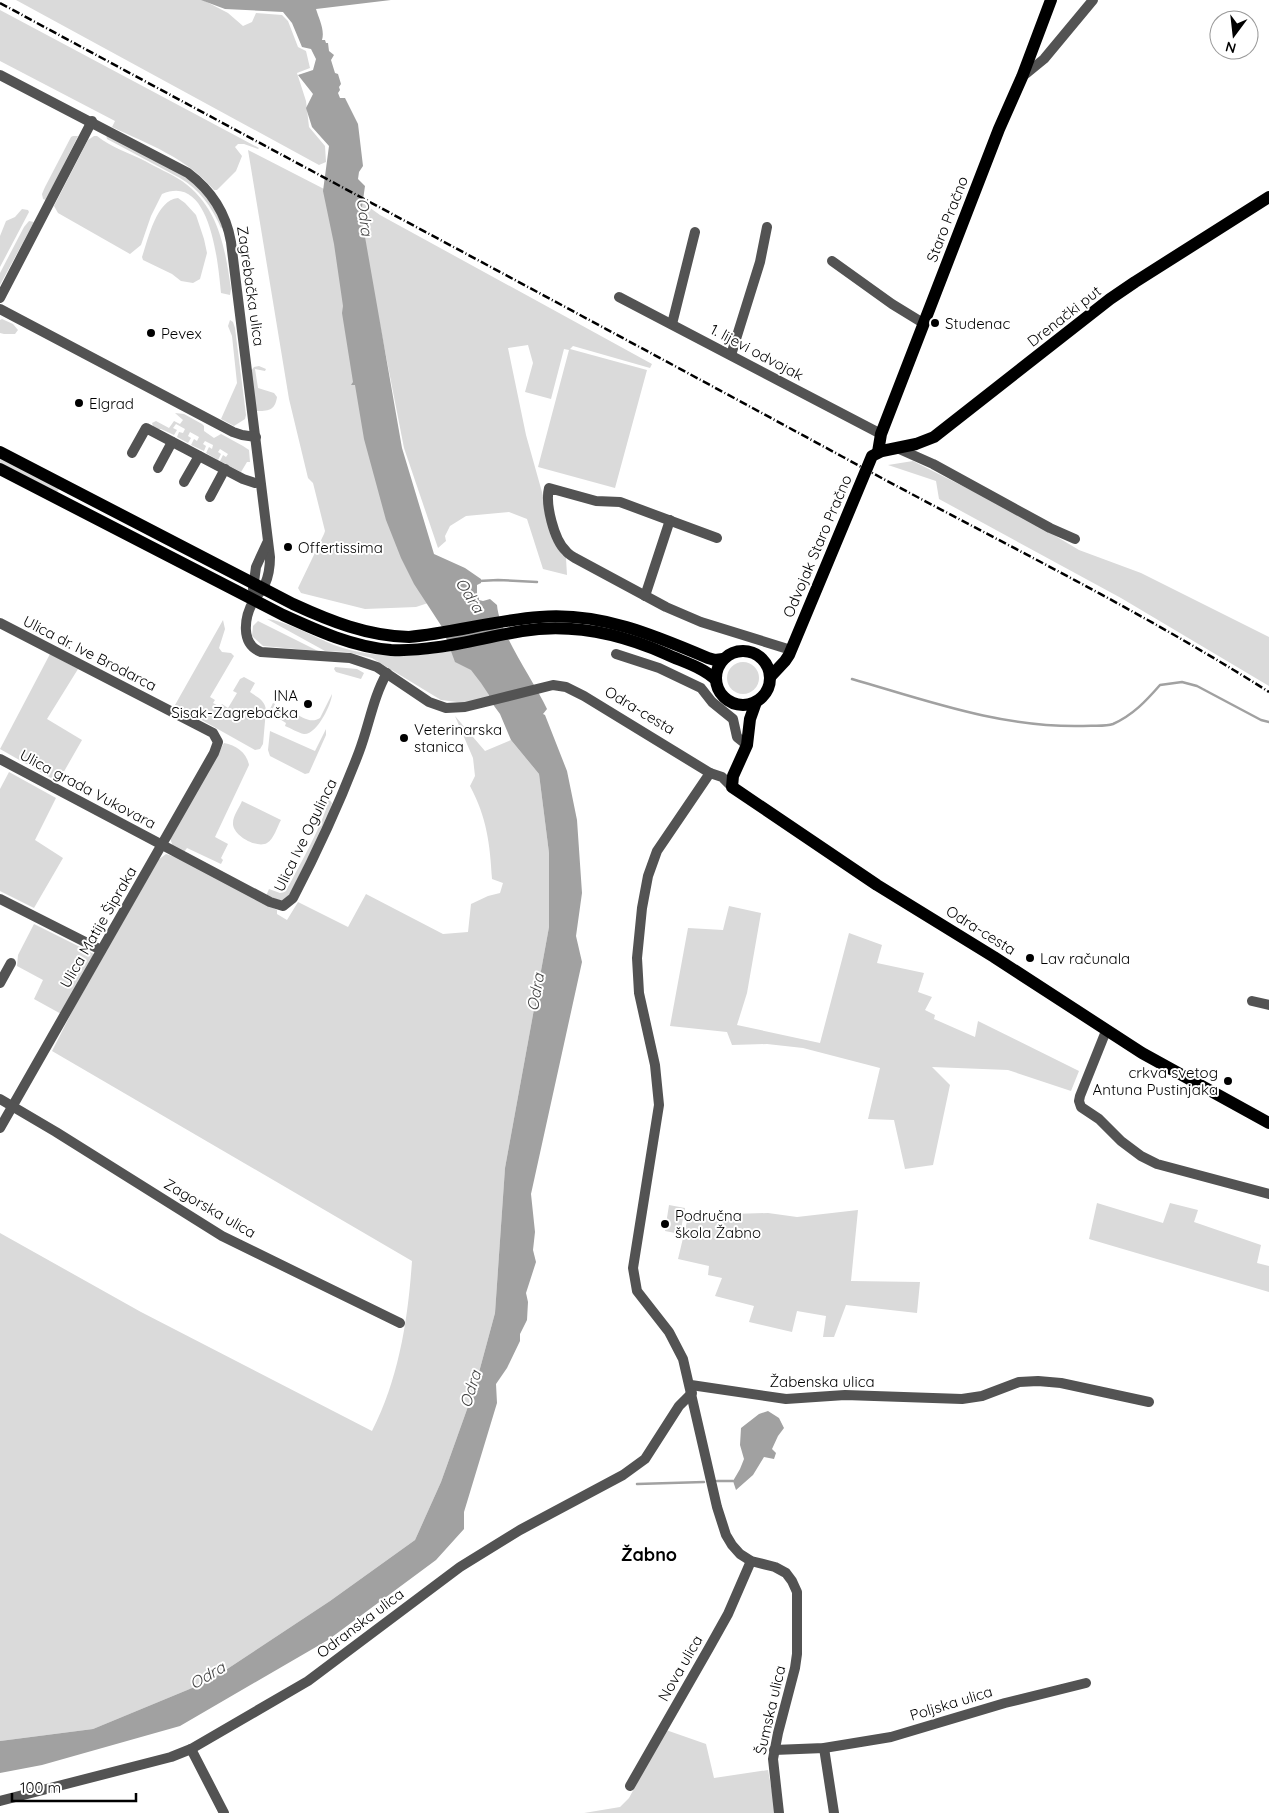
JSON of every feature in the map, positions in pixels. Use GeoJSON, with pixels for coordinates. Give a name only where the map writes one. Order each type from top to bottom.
{"type":"FeatureCollection","features":[{"type":"Feature","properties":{"kind":"main road","name":"Staro Pračno"},"geometry":{"type":"LineString","coordinates":[[878,452],[881,434],[923,323],[998,129],[1022,77],[1051,0]]}},
{"type":"Feature","properties":{"kind":"main road","name":"Drenački put"},"geometry":{"type":"LineString","coordinates":[[878,452],[916,444],[942,432],[1110,299],[1269,197]]}},
{"type":"Feature","properties":{"kind":"main road"},"geometry":{"type":"LineString","coordinates":[[0,452],[258,586],[306,610],[348,626],[394,637],[423,636],[522,625],[575,629],[626,639],[659,651],[703,671],[716,680]]}},
{"type":"Feature","properties":{"kind":"main road","name":"Odvojak Staro Pračno"},"geometry":{"type":"LineString","coordinates":[[771,676],[785,661],[790,652],[871,458],[878,452]]}},
{"type":"Feature","properties":{"kind":"main road"},"geometry":{"type":"LineString","coordinates":[[0,469],[254,600],[319,632],[352,643],[391,650],[428,648],[522,625],[541,616],[598,619],[655,636],[708,658],[723,660]]}},
{"type":"Feature","properties":{"kind":"main road"},"geometry":{"type":"LineString","coordinates":[[732,787],[733,776],[747,745],[751,712],[756,702],[766,693],[771,676],[763,659],[752,652],[740,650],[728,655],[723,660],[717,669],[716,680],[719,690],[741,713],[748,730]]}},
{"type":"Feature","properties":{"kind":"main road"},"geometry":{"type":"LineString","coordinates":[[763,659],[773,660],[790,652]]}},
{"type":"Feature","properties":{"kind":"main road"},"geometry":{"type":"LineString","coordinates":[[730,702],[746,705],[756,702]]}},
{"type":"Feature","properties":{"kind":"main road","name":"Odra-cesta"},"geometry":{"type":"LineString","coordinates":[[732,787],[878,885],[994,957],[1142,1053],[1269,1123]]}},
{"type":"Feature","properties":{"kind":"street"},"geometry":{"type":"LineString","coordinates":[[1022,77],[1044,59],[1093,0]]}},
{"type":"Feature","properties":{"kind":"street","name":"Zagrebačka ulica"},"geometry":{"type":"LineString","coordinates":[[0,75],[188,173],[208,191],[226,222],[231,242],[256,437],[267,543],[256,567],[258,586],[248,619],[246,636],[251,646],[256,650],[270,653],[350,658],[371,664],[438,706],[465,707],[549,686]]}},
{"type":"Feature","properties":{"kind":"street"},"geometry":{"type":"LineString","coordinates":[[0,298],[92,122]]}},
{"type":"Feature","properties":{"kind":"street"},"geometry":{"type":"LineString","coordinates":[[731,355],[760,262],[767,227]]}},
{"type":"Feature","properties":{"kind":"street"},"geometry":{"type":"LineString","coordinates":[[672,324],[695,232]]}},
{"type":"Feature","properties":{"kind":"street"},"geometry":{"type":"LineString","coordinates":[[832,262],[923,323]]}},
{"type":"Feature","properties":{"kind":"street","name":"1. lijevi odvojak"},"geometry":{"type":"LineString","coordinates":[[619,297],[881,434]]}},
{"type":"Feature","properties":{"kind":"street"},"geometry":{"type":"LineString","coordinates":[[0,309],[233,432],[242,436],[256,437]]}},
{"type":"Feature","properties":{"kind":"street"},"geometry":{"type":"LineString","coordinates":[[132,453],[146,428],[243,479],[255,483]]}},
{"type":"Feature","properties":{"kind":"street"},"geometry":{"type":"LineString","coordinates":[[158,468],[172,442]]}},
{"type":"Feature","properties":{"kind":"street"},"geometry":{"type":"LineString","coordinates":[[897,448],[933,464],[1050,528],[1075,539]]}},
{"type":"Feature","properties":{"kind":"street"},"geometry":{"type":"LineString","coordinates":[[184,482],[199,456]]}},
{"type":"Feature","properties":{"kind":"street"},"geometry":{"type":"LineString","coordinates":[[210,496],[225,469]]}},
{"type":"Feature","properties":{"kind":"street"},"geometry":{"type":"LineString","coordinates":[[717,538],[620,502],[596,501],[549,488],[548,504],[558,539],[565,551],[575,558],[645,596],[701,622],[790,652]]}},
{"type":"Feature","properties":{"kind":"street"},"geometry":{"type":"LineString","coordinates":[[645,596],[670,520]]}},
{"type":"Feature","properties":{"kind":"street","name":"Ulica dr. Ive Brodarca"},"geometry":{"type":"LineString","coordinates":[[0,623],[208,731],[217,740]]}},
{"type":"Feature","properties":{"kind":"street"},"geometry":{"type":"LineString","coordinates":[[616,654],[659,668],[701,688],[712,702],[734,718],[737,737],[747,745]]}},
{"type":"Feature","properties":{"kind":"street","name":"Ulica Ive Ogulinca"},"geometry":{"type":"LineString","coordinates":[[162,845],[270,902],[283,906],[288,904],[293,898],[334,814],[362,746],[378,691],[387,674]]}},
{"type":"Feature","properties":{"kind":"street","name":"Odra-cesta"},"geometry":{"type":"LineString","coordinates":[[549,686],[566,687],[584,696],[710,773],[719,782],[732,787]]}},
{"type":"Feature","properties":{"kind":"street","name":"Ulica Matije Šipraka"},"geometry":{"type":"LineString","coordinates":[[0,1128],[217,747],[217,740]]}},
{"type":"Feature","properties":{"kind":"street","name":"Ulica grada Vukovara"},"geometry":{"type":"LineString","coordinates":[[0,759],[162,845]]}},
{"type":"Feature","properties":{"kind":"street"},"geometry":{"type":"LineString","coordinates":[[691,1389],[684,1360],[674,1342],[637,1291],[634,1280],[634,1256],[659,1105],[655,1064],[639,993],[637,958],[642,908],[652,862],[664,838],[710,773]]}},
{"type":"Feature","properties":{"kind":"street"},"geometry":{"type":"LineString","coordinates":[[0,899],[101,950]]}},
{"type":"Feature","properties":{"kind":"street"},"geometry":{"type":"LineString","coordinates":[[0,983],[11,963]]}},
{"type":"Feature","properties":{"kind":"street"},"geometry":{"type":"LineString","coordinates":[[1252,1001],[1269,1005]]}},
{"type":"Feature","properties":{"kind":"street"},"geometry":{"type":"LineString","coordinates":[[1106,1030],[1080,1096],[1081,1107],[1099,1119],[1121,1141],[1141,1156],[1157,1164],[1269,1194]]}},
{"type":"Feature","properties":{"kind":"street","name":"Zagorska ulica"},"geometry":{"type":"LineString","coordinates":[[0,1099],[222,1236],[400,1323]]}},
{"type":"Feature","properties":{"kind":"street","name":"Žabenska ulica"},"geometry":{"type":"LineString","coordinates":[[691,1389],[786,1399],[845,1395],[962,1398],[982,1396],[1019,1382],[1038,1381],[1061,1383],[1149,1402]]}},
{"type":"Feature","properties":{"kind":"street","name":"Šumska ulica"},"geometry":{"type":"LineString","coordinates":[[691,1389],[717,1507],[726,1534],[736,1550],[751,1562],[781,1570],[792,1581],[796,1592],[797,1654],[774,1750],[773,1768],[780,1813]]}},
{"type":"Feature","properties":{"kind":"street","name":"Odranska ulica"},"geometry":{"type":"LineString","coordinates":[[0,1801],[171,1757],[191,1749],[308,1681],[460,1567],[520,1530],[623,1475],[644,1459],[691,1389]]}},
{"type":"Feature","properties":{"kind":"street","name":"Nova ulica"},"geometry":{"type":"LineString","coordinates":[[630,1786],[728,1614],[751,1562]]}},
{"type":"Feature","properties":{"kind":"street","name":"Poljska ulica"},"geometry":{"type":"LineString","coordinates":[[774,1750],[824,1748],[891,1737],[1005,1703],[1086,1683]]}},
{"type":"Feature","properties":{"kind":"street"},"geometry":{"type":"LineString","coordinates":[[824,1748],[834,1813]]}},
{"type":"Feature","properties":{"kind":"street"},"geometry":{"type":"LineString","coordinates":[[191,1749],[224,1813]]}},
{"type":"Feature","properties":{"kind":"shaded area"},"geometry":{"type":"Polygon","coordinates":[[[16,0],[203,0],[228,13],[243,26],[252,22],[256,13],[282,15],[288,21],[298,47],[306,51],[310,68],[297,73],[306,101],[309,127],[325,146],[326,162],[319,165],[16,0]]]}},
{"type":"Feature","properties":{"kind":"shaded area"},"geometry":{"type":"Polygon","coordinates":[[[0,10],[259,148],[238,144],[235,147],[242,156],[236,171],[217,190],[214,190],[192,169],[179,160],[112,127],[115,121],[0,61],[0,10]]]}},
{"type":"Feature","properties":{"kind":"shaded area"},"geometry":{"type":"Polygon","coordinates":[[[106,135],[163,163],[192,182],[212,203],[223,227],[221,228],[204,199],[187,182],[107,139],[106,135]]]}},
{"type":"Feature","properties":{"kind":"shaded area"},"geometry":{"type":"Polygon","coordinates":[[[73,136],[78,136],[46,200],[43,199],[42,194],[45,187],[73,136]]]}},
{"type":"Feature","properties":{"kind":"shaded area"},"geometry":{"type":"Polygon","coordinates":[[[94,136],[173,175],[194,191],[204,203],[218,229],[226,258],[231,289],[230,295],[221,293],[214,243],[209,224],[201,208],[191,196],[178,191],[162,194],[151,216],[141,245],[130,254],[58,213],[54,206],[88,140],[94,136]]]}},
{"type":"Feature","properties":{"kind":"shaded area"},"geometry":{"type":"Polygon","coordinates":[[[248,150],[328,191],[434,601],[416,607],[365,609],[301,593],[298,588],[325,531],[313,483],[308,478],[289,399],[248,150]]]}},
{"type":"Feature","properties":{"kind":"shaded area"},"geometry":{"type":"Polygon","coordinates":[[[178,198],[196,215],[207,253],[200,279],[193,283],[181,281],[172,274],[143,260],[142,257],[150,231],[159,213],[170,200],[178,198]]]}},
{"type":"Feature","properties":{"kind":"shaded area"},"geometry":{"type":"Polygon","coordinates":[[[359,200],[380,215],[652,364],[650,368],[573,346],[570,349],[647,370],[615,488],[538,467],[569,350],[564,349],[551,399],[525,392],[533,363],[528,345],[508,348],[526,435],[556,542],[566,558],[567,575],[543,569],[527,519],[509,512],[466,516],[450,526],[445,536],[446,541],[438,548],[404,448],[359,218],[359,200]]]}},
{"type":"Feature","properties":{"kind":"shaded area"},"geometry":{"type":"Polygon","coordinates":[[[22,209],[29,212],[0,267],[0,236],[6,221],[15,217],[22,209]]]}},
{"type":"Feature","properties":{"kind":"shaded area"},"geometry":{"type":"Polygon","coordinates":[[[29,221],[34,222],[0,285],[0,273],[29,221]]]}},
{"type":"Feature","properties":{"kind":"shaded area"},"geometry":{"type":"Polygon","coordinates":[[[2,319],[13,324],[18,330],[15,334],[0,333],[0,320],[2,319]]]}},
{"type":"Feature","properties":{"kind":"shaded area"},"geometry":{"type":"Polygon","coordinates":[[[230,320],[235,328],[246,415],[245,419],[234,426],[221,419],[237,383],[232,336],[228,326],[230,320]]]}},
{"type":"Feature","properties":{"kind":"shaded area"},"geometry":{"type":"Polygon","coordinates":[[[259,366],[266,369],[265,371],[255,369],[258,388],[274,393],[277,397],[273,408],[264,411],[256,411],[251,371],[254,367],[259,366]]]}},
{"type":"Feature","properties":{"kind":"shaded area"},"geometry":{"type":"Polygon","coordinates":[[[175,413],[184,414],[202,424],[204,431],[214,438],[221,434],[243,446],[249,450],[250,462],[247,462],[241,472],[220,461],[223,455],[226,457],[228,454],[220,449],[218,452],[221,454],[218,460],[206,453],[209,447],[212,449],[213,445],[205,441],[203,444],[206,446],[204,451],[191,445],[194,439],[197,441],[199,437],[190,432],[188,436],[191,438],[188,443],[177,437],[179,432],[183,433],[185,429],[176,424],[173,428],[177,430],[174,435],[161,429],[154,429],[152,423],[156,421],[169,428],[174,421],[180,424],[183,420],[175,413]]]}},
{"type":"Feature","properties":{"kind":"shaded area"},"geometry":{"type":"Polygon","coordinates":[[[0,457],[59,489],[57,492],[0,463],[0,457]]]}},
{"type":"Feature","properties":{"kind":"shaded area"},"geometry":{"type":"Polygon","coordinates":[[[913,461],[1022,516],[1079,550],[1141,573],[1269,637],[1269,686],[1121,598],[939,499],[936,481],[888,465],[913,461]]]}},
{"type":"Feature","properties":{"kind":"shaded area"},"geometry":{"type":"Polygon","coordinates":[[[267,619],[291,626],[334,645],[368,653],[419,655],[470,648],[498,694],[465,703],[441,700],[372,658],[347,652],[325,651],[267,619]]]}},
{"type":"Feature","properties":{"kind":"shaded area"},"geometry":{"type":"Polygon","coordinates":[[[223,620],[225,629],[219,648],[222,652],[231,653],[234,656],[210,697],[215,700],[213,703],[220,707],[222,704],[228,708],[237,693],[233,691],[240,679],[244,677],[255,683],[250,692],[262,701],[266,710],[263,744],[260,749],[255,750],[175,705],[223,620]]]}},
{"type":"Feature","properties":{"kind":"shaded area"},"geometry":{"type":"Polygon","coordinates":[[[258,621],[318,651],[263,646],[252,636],[253,626],[258,621]]]}},
{"type":"Feature","properties":{"kind":"shaded area"},"geometry":{"type":"Polygon","coordinates":[[[50,654],[78,669],[47,719],[82,740],[58,782],[0,749],[50,654]]]}},
{"type":"Feature","properties":{"kind":"shaded area"},"geometry":{"type":"Polygon","coordinates":[[[743,662],[749,663],[754,667],[758,672],[758,684],[754,689],[749,693],[743,694],[737,693],[732,689],[728,684],[727,678],[728,672],[732,667],[737,663],[743,662]]]}},
{"type":"Feature","properties":{"kind":"shaded area"},"geometry":{"type":"Polygon","coordinates":[[[335,667],[357,669],[364,673],[361,679],[336,672],[335,667]]]}},
{"type":"Feature","properties":{"kind":"shaded area"},"geometry":{"type":"Polygon","coordinates":[[[332,694],[323,718],[309,733],[304,734],[285,726],[286,723],[278,718],[277,720],[272,715],[270,709],[273,703],[275,704],[272,710],[290,719],[294,713],[307,719],[317,720],[320,718],[332,694]]]}},
{"type":"Feature","properties":{"kind":"shaded area"},"geometry":{"type":"Polygon","coordinates":[[[455,716],[485,751],[511,740],[539,774],[549,853],[549,927],[505,1168],[495,1313],[475,1387],[441,1482],[415,1540],[330,1601],[209,1681],[93,1729],[0,1741],[0,1233],[141,1312],[372,1431],[389,1390],[401,1348],[408,1305],[412,1261],[52,1051],[74,1008],[158,860],[166,854],[178,858],[277,910],[277,914],[287,920],[298,902],[348,927],[366,894],[443,934],[468,932],[471,904],[500,893],[503,883],[492,879],[487,831],[470,786],[475,776],[473,758],[455,716]]]}},
{"type":"Feature","properties":{"kind":"shaded area"},"geometry":{"type":"Polygon","coordinates":[[[326,729],[326,735],[309,773],[305,774],[270,756],[268,750],[270,731],[315,751],[326,729]]]}},
{"type":"Feature","properties":{"kind":"shaded area"},"geometry":{"type":"Polygon","coordinates":[[[224,743],[240,750],[246,757],[249,765],[215,837],[228,844],[221,858],[223,860],[221,864],[187,848],[184,852],[173,847],[170,838],[224,743]]]}},
{"type":"Feature","properties":{"kind":"shaded area"},"geometry":{"type":"Polygon","coordinates":[[[9,772],[56,798],[35,840],[63,858],[34,908],[0,891],[0,789],[9,772]]]}},
{"type":"Feature","properties":{"kind":"shaded area"},"geometry":{"type":"Polygon","coordinates":[[[328,798],[332,803],[328,817],[290,894],[282,901],[266,896],[269,889],[280,893],[286,891],[318,830],[328,798]]]}},
{"type":"Feature","properties":{"kind":"shaded area"},"geometry":{"type":"Polygon","coordinates":[[[242,801],[281,820],[267,843],[257,844],[246,840],[236,832],[233,823],[242,801]]]}},
{"type":"Feature","properties":{"kind":"shaded area"},"geometry":{"type":"Polygon","coordinates":[[[729,906],[761,913],[747,993],[737,1025],[820,1043],[849,933],[882,945],[877,963],[924,973],[918,992],[932,997],[925,1010],[935,1015],[934,1019],[975,1037],[978,1021],[1079,1071],[1071,1091],[1008,1070],[932,1067],[950,1085],[933,1165],[905,1169],[894,1120],[868,1119],[880,1068],[803,1048],[767,1044],[732,1045],[727,1032],[670,1026],[688,928],[723,930],[729,906]]]}},
{"type":"Feature","properties":{"kind":"shaded area"},"geometry":{"type":"Polygon","coordinates":[[[34,924],[94,954],[63,1015],[34,999],[43,980],[17,966],[18,955],[34,924]]]}},
{"type":"Feature","properties":{"kind":"shaded area"},"geometry":{"type":"Polygon","coordinates":[[[1097,1203],[1163,1223],[1170,1203],[1198,1210],[1194,1222],[1261,1245],[1257,1263],[1269,1266],[1269,1292],[1089,1239],[1097,1203]]]}},
{"type":"Feature","properties":{"kind":"shaded area"},"geometry":{"type":"Polygon","coordinates":[[[669,1205],[685,1208],[680,1234],[665,1231],[669,1205]]]}},
{"type":"Feature","properties":{"kind":"shaded area"},"geometry":{"type":"Polygon","coordinates":[[[858,1210],[851,1281],[920,1282],[917,1313],[846,1305],[834,1337],[823,1337],[826,1316],[797,1311],[792,1332],[749,1322],[754,1306],[715,1296],[722,1278],[708,1275],[709,1266],[678,1259],[689,1213],[700,1215],[768,1213],[797,1217],[858,1210]]]}},
{"type":"Feature","properties":{"kind":"shaded area"},"geometry":{"type":"Polygon","coordinates":[[[666,1730],[706,1744],[714,1778],[768,1770],[776,1813],[584,1813],[620,1807],[629,1798],[666,1730]]]}},
{"type":"Feature","properties":{"kind":"water","name":"Odra"},"geometry":{"type":"Polygon","coordinates":[[[201,0],[391,0],[316,9],[322,28],[322,40],[328,43],[329,51],[334,55],[331,60],[341,84],[338,93],[340,98],[345,98],[358,124],[363,166],[359,172],[358,179],[365,186],[361,214],[402,448],[434,554],[465,568],[481,579],[481,583],[477,585],[479,600],[490,599],[497,605],[499,616],[510,643],[547,709],[543,714],[567,771],[577,820],[582,893],[576,936],[582,962],[531,1194],[535,1232],[533,1250],[536,1262],[526,1293],[528,1302],[527,1320],[520,1334],[520,1341],[507,1368],[496,1384],[497,1403],[464,1512],[464,1529],[436,1560],[328,1640],[180,1726],[42,1765],[0,1773],[0,1741],[93,1729],[209,1681],[330,1601],[415,1540],[441,1482],[475,1387],[495,1313],[505,1168],[549,927],[549,853],[539,774],[511,740],[500,714],[489,699],[489,695],[481,683],[471,670],[455,662],[442,627],[414,584],[386,520],[364,439],[355,385],[351,385],[353,382],[342,313],[343,306],[334,244],[323,191],[329,146],[312,127],[306,108],[313,94],[298,75],[313,70],[316,59],[311,49],[302,47],[292,23],[283,12],[225,9],[201,0]]]}},
{"type":"Feature","properties":{"kind":"water"},"geometry":{"type":"Polygon","coordinates":[[[768,1411],[779,1418],[784,1428],[772,1449],[776,1453],[774,1459],[764,1457],[753,1475],[736,1490],[733,1481],[744,1459],[740,1445],[741,1428],[759,1414],[768,1411]]]}},
{"type":"Feature","properties":{"kind":"waterway","name":"Odra"},"geometry":{"type":"LineString","coordinates":[[479,581],[537,582]]}},
{"type":"Feature","properties":{"kind":"waterway"},"geometry":{"type":"LineString","coordinates":[[852,679],[937,704],[994,718],[1023,723],[1083,726],[1113,724],[1133,712],[1160,685],[1182,682],[1197,686],[1261,720],[1269,722]]}},
{"type":"Feature","properties":{"kind":"waterway"},"geometry":{"type":"LineString","coordinates":[[717,1481],[733,1481]]}},
{"type":"Feature","properties":{"kind":"waterway"},"geometry":{"type":"LineString","coordinates":[[637,1484],[704,1482]]}},
{"type":"Feature","properties":{"kind":"railway"},"geometry":{"type":"LineString","coordinates":[[0,3],[896,486],[1058,571],[1165,630],[1269,692]]}},
{"type":"Feature","properties":{"kind":"place","name":"Studenac"},"geometry":{"type":"Point","coordinates":[935,323]}},
{"type":"Feature","properties":{"kind":"place","name":"Pevex"},"geometry":{"type":"Point","coordinates":[151,333]}},
{"type":"Feature","properties":{"kind":"place","name":"Elgrad"},"geometry":{"type":"Point","coordinates":[79,403]}},
{"type":"Feature","properties":{"kind":"place","name":"Offertissima"},"geometry":{"type":"Point","coordinates":[288,547]}},
{"type":"Feature","properties":{"kind":"place","name":"INA Sisak-Zagrebačka"},"geometry":{"type":"Point","coordinates":[308,704]}},
{"type":"Feature","properties":{"kind":"place","name":"Veterinarska stanica"},"geometry":{"type":"Point","coordinates":[404,738]}},
{"type":"Feature","properties":{"kind":"place","name":"Lav računala"},"geometry":{"type":"Point","coordinates":[1030,958]}},
{"type":"Feature","properties":{"kind":"place","name":"crkva svetog Antuna Pustinjaka"},"geometry":{"type":"Point","coordinates":[1228,1081]}},
{"type":"Feature","properties":{"kind":"place","name":"Područna škola Žabno"},"geometry":{"type":"Point","coordinates":[665,1224]}},
{"type":"Feature","properties":{"kind":"district","name":"Žabno"},"geometry":{"type":"Point","coordinates":[649,1554]}}]}
